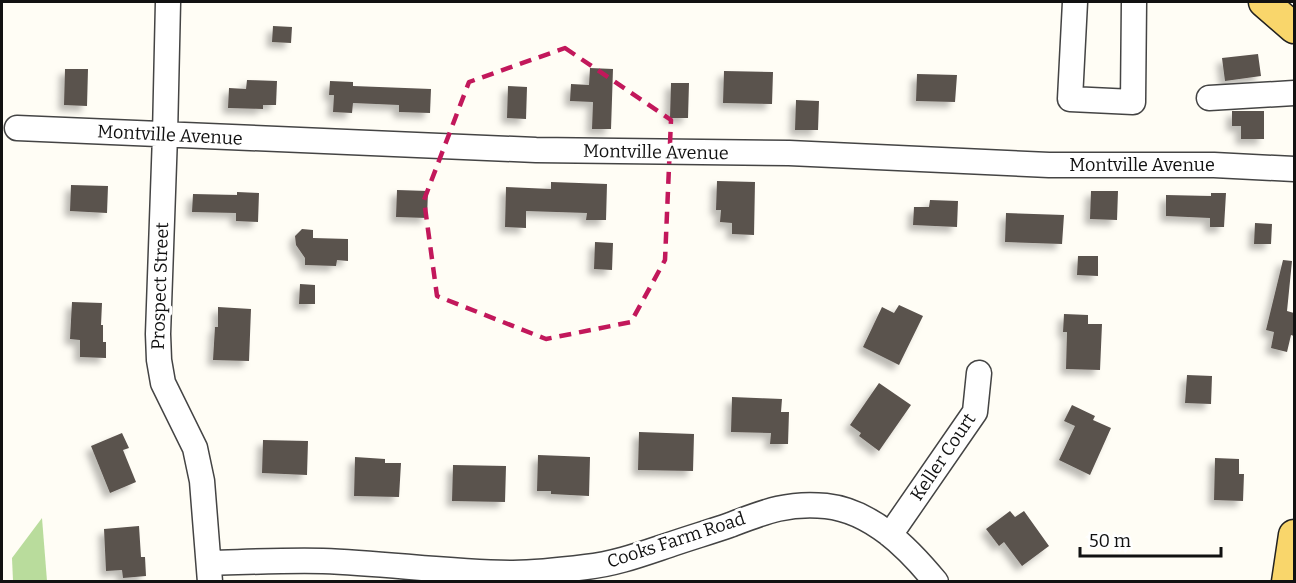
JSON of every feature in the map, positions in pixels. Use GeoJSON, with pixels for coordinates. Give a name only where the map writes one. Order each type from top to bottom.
{"type":"FeatureCollection","features":[{"type":"Feature","properties":{"kind":"main road"},"geometry":{"type":"LineString","coordinates":[[1264,2],[1294,28]]}},
{"type":"Feature","properties":{"kind":"main road"},"geometry":{"type":"LineString","coordinates":[[1287,582],[1294,535]]}},
{"type":"Feature","properties":{"kind":"street","name":"Prospect Street"},"geometry":{"type":"LineString","coordinates":[[168,2],[159,360],[164,383],[195,448],[202,482],[210,572]]}},
{"type":"Feature","properties":{"kind":"street"},"geometry":{"type":"LineString","coordinates":[[1075,2],[1070,99],[1133,102],[1134,2]]}},
{"type":"Feature","properties":{"kind":"street"},"geometry":{"type":"LineString","coordinates":[[1209,98],[1294,93]]}},
{"type":"Feature","properties":{"kind":"street","name":"Montville Avenue"},"geometry":{"type":"LineString","coordinates":[[17,128],[536,150],[789,153],[1050,165],[1214,165],[1294,169]]}},
{"type":"Feature","properties":{"kind":"street","name":"Keller Court"},"geometry":{"type":"LineString","coordinates":[[890,535],[975,412],[979,373]]}},
{"type":"Feature","properties":{"kind":"street","name":"Cooks Farm Road"},"geometry":{"type":"LineString","coordinates":[[210,572],[322,561],[513,573],[552,572],[628,559],[765,512],[802,505],[828,506],[865,518],[890,535],[917,560],[936,582]]}},
{"type":"Feature","properties":{"kind":"highlighted area"},"geometry":{"type":"Polygon","coordinates":[[[565,48],[671,120],[665,260],[631,322],[546,339],[437,296],[424,200],[469,82],[565,48]]]}},
{"type":"Feature","properties":{"kind":"green space"},"geometry":{"type":"Polygon","coordinates":[[[42,518],[47,581],[13,581],[12,558],[42,518]]]}},
{"type":"Feature","properties":{"kind":"building"},"geometry":{"type":"Polygon","coordinates":[[[273,26],[292,27],[291,43],[272,42],[273,26]]]}},
{"type":"Feature","properties":{"kind":"building"},"geometry":{"type":"Polygon","coordinates":[[[1258,54],[1261,76],[1225,81],[1222,58],[1258,54]]]}},
{"type":"Feature","properties":{"kind":"building"},"geometry":{"type":"Polygon","coordinates":[[[590,68],[613,69],[611,129],[592,129],[593,102],[570,101],[571,84],[589,85],[590,68]]]}},
{"type":"Feature","properties":{"kind":"building"},"geometry":{"type":"Polygon","coordinates":[[[65,69],[88,69],[87,106],[64,105],[65,69]]]}},
{"type":"Feature","properties":{"kind":"building"},"geometry":{"type":"Polygon","coordinates":[[[724,71],[773,72],[772,104],[723,103],[724,71]]]}},
{"type":"Feature","properties":{"kind":"building"},"geometry":{"type":"Polygon","coordinates":[[[917,74],[957,75],[955,102],[916,101],[917,74]]]}},
{"type":"Feature","properties":{"kind":"building"},"geometry":{"type":"Polygon","coordinates":[[[247,80],[277,81],[276,105],[263,105],[263,109],[228,108],[229,88],[246,89],[247,80]]]}},
{"type":"Feature","properties":{"kind":"building"},"geometry":{"type":"Polygon","coordinates":[[[330,81],[353,82],[353,86],[431,89],[430,113],[399,112],[399,105],[353,103],[352,113],[333,112],[334,95],[329,95],[330,81]]]}},
{"type":"Feature","properties":{"kind":"building"},"geometry":{"type":"Polygon","coordinates":[[[671,83],[689,83],[688,118],[670,118],[671,83]]]}},
{"type":"Feature","properties":{"kind":"building"},"geometry":{"type":"Polygon","coordinates":[[[508,86],[527,87],[526,119],[507,118],[508,86]]]}},
{"type":"Feature","properties":{"kind":"building"},"geometry":{"type":"Polygon","coordinates":[[[796,100],[819,101],[818,130],[795,130],[796,100]]]}},
{"type":"Feature","properties":{"kind":"building"},"geometry":{"type":"Polygon","coordinates":[[[1232,111],[1264,111],[1264,139],[1241,139],[1241,126],[1232,126],[1232,111]]]}},
{"type":"Feature","properties":{"kind":"building"},"geometry":{"type":"Polygon","coordinates":[[[717,181],[755,182],[754,235],[732,234],[732,223],[720,222],[721,210],[716,210],[717,181]]]}},
{"type":"Feature","properties":{"kind":"building"},"geometry":{"type":"Polygon","coordinates":[[[551,182],[607,184],[606,220],[586,220],[587,213],[526,211],[526,228],[505,227],[506,187],[551,189],[551,182]]]}},
{"type":"Feature","properties":{"kind":"building"},"geometry":{"type":"Polygon","coordinates":[[[71,185],[108,186],[107,213],[70,211],[71,185]]]}},
{"type":"Feature","properties":{"kind":"building"},"geometry":{"type":"Polygon","coordinates":[[[397,190],[428,191],[427,218],[396,217],[397,190]]]}},
{"type":"Feature","properties":{"kind":"building"},"geometry":{"type":"Polygon","coordinates":[[[1091,191],[1118,191],[1117,220],[1090,219],[1091,191]]]}},
{"type":"Feature","properties":{"kind":"building"},"geometry":{"type":"Polygon","coordinates":[[[237,192],[259,193],[258,222],[236,221],[236,213],[192,212],[193,194],[237,195],[237,192]]]}},
{"type":"Feature","properties":{"kind":"building"},"geometry":{"type":"Polygon","coordinates":[[[1211,193],[1226,193],[1224,227],[1210,227],[1210,218],[1166,216],[1166,195],[1211,196],[1211,193]]]}},
{"type":"Feature","properties":{"kind":"building"},"geometry":{"type":"Polygon","coordinates":[[[930,200],[958,201],[957,227],[913,225],[914,207],[929,207],[930,200]]]}},
{"type":"Feature","properties":{"kind":"building"},"geometry":{"type":"Polygon","coordinates":[[[1006,213],[1064,215],[1062,244],[1005,242],[1006,213]]]}},
{"type":"Feature","properties":{"kind":"building"},"geometry":{"type":"Polygon","coordinates":[[[1255,223],[1272,224],[1271,244],[1254,244],[1255,223]]]}},
{"type":"Feature","properties":{"kind":"building"},"geometry":{"type":"Polygon","coordinates":[[[302,229],[313,230],[313,238],[348,239],[348,261],[337,260],[336,266],[305,265],[305,258],[296,245],[295,236],[302,229]]]}},
{"type":"Feature","properties":{"kind":"building"},"geometry":{"type":"Polygon","coordinates":[[[595,242],[613,243],[612,270],[594,269],[595,242]]]}},
{"type":"Feature","properties":{"kind":"building"},"geometry":{"type":"Polygon","coordinates":[[[1078,256],[1098,256],[1098,276],[1077,275],[1078,256]]]}},
{"type":"Feature","properties":{"kind":"building"},"geometry":{"type":"Polygon","coordinates":[[[1283,260],[1292,261],[1287,311],[1294,313],[1294,336],[1291,335],[1287,352],[1271,348],[1274,332],[1266,330],[1283,260]]]}},
{"type":"Feature","properties":{"kind":"building"},"geometry":{"type":"Polygon","coordinates":[[[300,284],[315,285],[315,304],[299,304],[300,284]]]}},
{"type":"Feature","properties":{"kind":"building"},"geometry":{"type":"Polygon","coordinates":[[[72,302],[102,303],[101,325],[103,325],[103,342],[106,342],[106,358],[80,357],[80,340],[70,339],[72,302]]]}},
{"type":"Feature","properties":{"kind":"building"},"geometry":{"type":"Polygon","coordinates":[[[899,305],[923,316],[899,365],[863,347],[882,307],[894,313],[899,305]]]}},
{"type":"Feature","properties":{"kind":"building"},"geometry":{"type":"Polygon","coordinates":[[[218,307],[251,309],[249,361],[213,360],[215,327],[218,327],[218,307]]]}},
{"type":"Feature","properties":{"kind":"building"},"geometry":{"type":"Polygon","coordinates":[[[1064,314],[1088,315],[1088,324],[1102,324],[1100,370],[1066,369],[1067,332],[1063,332],[1064,314]]]}},
{"type":"Feature","properties":{"kind":"building"},"geometry":{"type":"Polygon","coordinates":[[[1187,375],[1212,376],[1211,404],[1185,403],[1187,375]]]}},
{"type":"Feature","properties":{"kind":"building"},"geometry":{"type":"Polygon","coordinates":[[[879,383],[911,405],[879,451],[859,436],[861,433],[850,425],[879,383]]]}},
{"type":"Feature","properties":{"kind":"building"},"geometry":{"type":"Polygon","coordinates":[[[732,397],[782,399],[781,412],[789,412],[788,444],[770,444],[771,433],[731,432],[732,397]]]}},
{"type":"Feature","properties":{"kind":"building"},"geometry":{"type":"Polygon","coordinates":[[[1072,405],[1095,416],[1093,420],[1111,428],[1090,475],[1059,460],[1075,426],[1064,421],[1072,405]]]}},
{"type":"Feature","properties":{"kind":"building"},"geometry":{"type":"Polygon","coordinates":[[[639,432],[694,434],[693,471],[638,470],[639,432]]]}},
{"type":"Feature","properties":{"kind":"building"},"geometry":{"type":"Polygon","coordinates":[[[122,433],[129,448],[123,450],[136,482],[110,493],[91,446],[122,433]]]}},
{"type":"Feature","properties":{"kind":"building"},"geometry":{"type":"Polygon","coordinates":[[[263,440],[308,441],[307,475],[262,473],[263,440]]]}},
{"type":"Feature","properties":{"kind":"building"},"geometry":{"type":"Polygon","coordinates":[[[538,455],[590,457],[589,496],[537,491],[538,455]]]}},
{"type":"Feature","properties":{"kind":"building"},"geometry":{"type":"Polygon","coordinates":[[[355,457],[385,459],[385,463],[401,463],[399,497],[354,496],[355,457]]]}},
{"type":"Feature","properties":{"kind":"building"},"geometry":{"type":"Polygon","coordinates":[[[1215,458],[1239,459],[1239,474],[1244,474],[1243,501],[1214,500],[1215,458]]]}},
{"type":"Feature","properties":{"kind":"building"},"geometry":{"type":"Polygon","coordinates":[[[453,465],[506,466],[505,502],[452,501],[453,465]]]}},
{"type":"Feature","properties":{"kind":"building"},"geometry":{"type":"Polygon","coordinates":[[[1010,511],[1015,517],[1024,511],[1049,546],[1022,566],[1004,542],[999,546],[986,529],[1010,511]]]}},
{"type":"Feature","properties":{"kind":"building"},"geometry":{"type":"Polygon","coordinates":[[[139,526],[141,557],[145,557],[146,576],[123,578],[122,570],[106,571],[104,529],[139,526]]]}}]}
